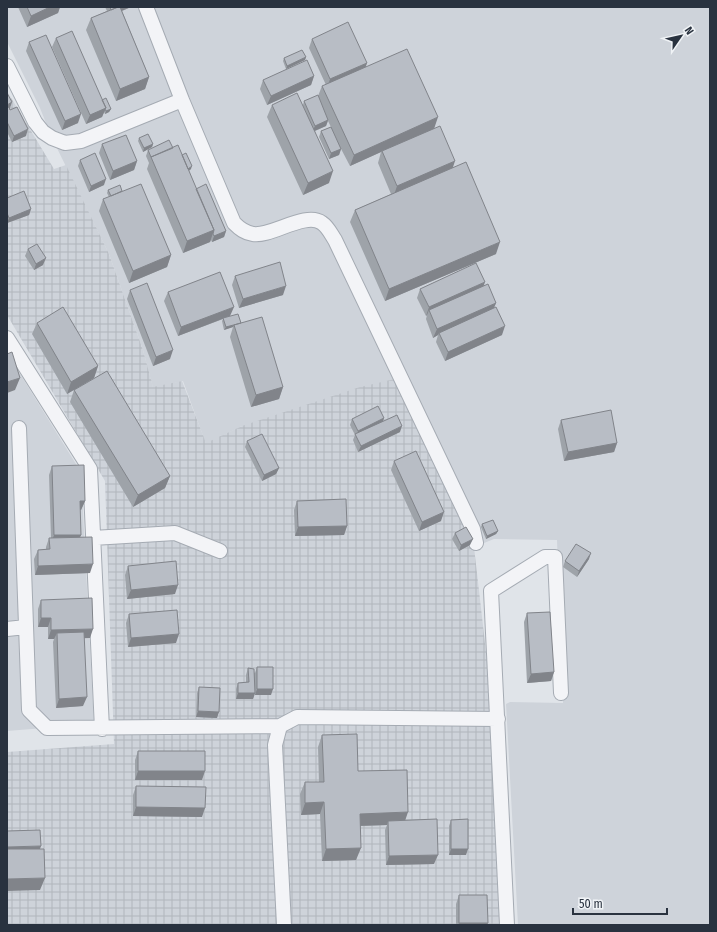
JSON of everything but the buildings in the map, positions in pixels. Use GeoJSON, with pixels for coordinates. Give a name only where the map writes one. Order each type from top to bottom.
{"type":"FeatureCollection","features":[{"type":"Feature","properties":{"kind":"lane"},"geometry":{"type":"LineString","coordinates":[[146,7],[182,100],[234,223],[242,231],[253,234],[263,234],[304,221],[314,220],[321,222],[335,240],[472,528],[476,543]]}},
{"type":"Feature","properties":{"kind":"lane"},"geometry":{"type":"LineString","coordinates":[[7,66],[35,122],[42,132],[65,143],[81,141],[182,100]]}},
{"type":"Feature","properties":{"kind":"lane"},"geometry":{"type":"LineString","coordinates":[[7,338],[90,469],[102,728]]}},
{"type":"Feature","properties":{"kind":"lane"},"geometry":{"type":"LineString","coordinates":[[18,428],[29,710],[47,728],[280,726],[297,717],[498,719]]}},
{"type":"Feature","properties":{"kind":"lane"},"geometry":{"type":"LineString","coordinates":[[93,538],[175,533],[220,551]]}},
{"type":"Feature","properties":{"kind":"lane"},"geometry":{"type":"LineString","coordinates":[[507,925],[492,591],[545,557],[555,557],[561,693]]}},
{"type":"Feature","properties":{"kind":"lane"},"geometry":{"type":"LineString","coordinates":[[7,629],[26,627]]}},
{"type":"Feature","properties":{"kind":"lane"},"geometry":{"type":"LineString","coordinates":[[280,726],[275,745],[284,925]]}},
{"type":"Feature","properties":{"kind":"shaded area"},"geometry":{"type":"Polygon","coordinates":[[[7,7],[710,7],[710,925],[518,925],[506,704],[510,702],[563,703],[557,540],[494,539],[474,547],[242,426],[206,444],[183,381],[153,388],[143,350],[109,254],[7,42],[7,7]]]}},
{"type":"Feature","properties":{"kind":"shaded area"},"geometry":{"type":"Polygon","coordinates":[[[7,91],[54,169],[66,165],[109,254],[143,350],[153,387],[182,381],[206,443],[242,426],[360,387],[395,379],[474,547],[493,713],[510,925],[7,925],[7,752],[114,744],[105,481],[7,315],[7,91]]]}},
{"type":"Feature","properties":{"kind":"shaded area"},"geometry":{"type":"Polygon","coordinates":[[[7,353],[81,472],[94,724],[7,731],[7,353]]]}}]}
